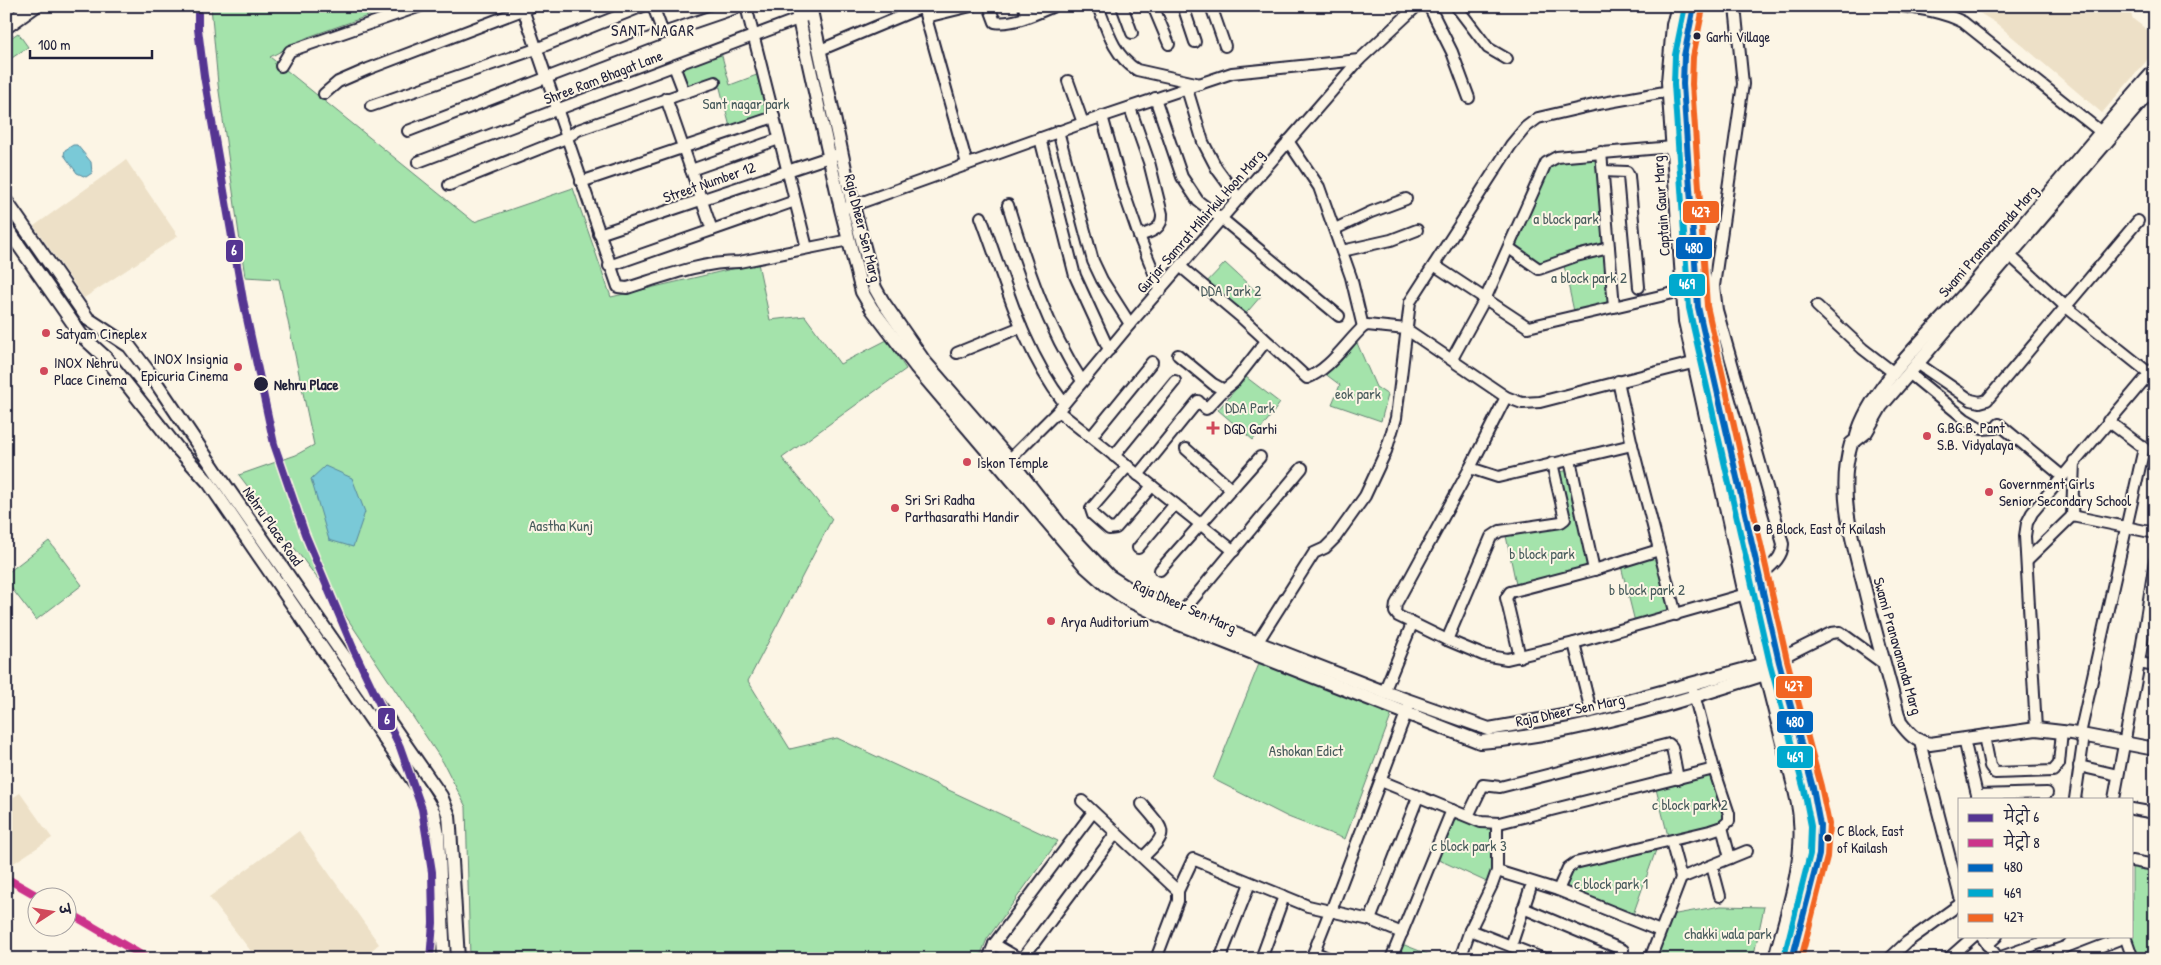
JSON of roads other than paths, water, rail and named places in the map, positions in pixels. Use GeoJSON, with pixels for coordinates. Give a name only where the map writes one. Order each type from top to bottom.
{"type":"FeatureCollection","features":[{"type":"Feature","properties":{"kind":"main road"},"geometry":{"type":"LineString","coordinates":[[6,26],[34,6]]}},
{"type":"Feature","properties":{"kind":"main road","name":"Captain Gaur Marg"},"geometry":{"type":"LineString","coordinates":[[1679,6],[1670,52],[1670,91],[1682,291],[1694,362],[1746,594],[1796,790],[1802,822],[1795,882],[1776,959]]}},
{"type":"Feature","properties":{"kind":"main road","name":"Captain Gaur Marg"},"geometry":{"type":"LineString","coordinates":[[1694,6],[1684,56],[1683,84],[1698,307],[1708,359],[1780,664],[1813,788],[1820,825],[1819,855],[1792,959]]}},
{"type":"Feature","properties":{"kind":"street"},"geometry":{"type":"LineString","coordinates":[[281,66],[290,51],[421,6]]}},
{"type":"Feature","properties":{"kind":"street"},"geometry":{"type":"LineString","coordinates":[[371,106],[536,49],[643,6]]}},
{"type":"Feature","properties":{"kind":"street"},"geometry":{"type":"LineString","coordinates":[[652,6],[663,33]]}},
{"type":"Feature","properties":{"kind":"street"},"geometry":{"type":"LineString","coordinates":[[408,131],[663,33],[744,6],[807,248]]}},
{"type":"Feature","properties":{"kind":"street","name":"Raja Dheer Sen Marg"},"geometry":{"type":"LineString","coordinates":[[796,6],[829,157],[875,288],[882,302],[924,362],[1086,567],[1105,584],[1128,600],[1257,643],[1384,692],[1409,707],[1480,742],[1504,740],[1598,723],[1693,690],[1780,664]]}},
{"type":"Feature","properties":{"kind":"street"},"geometry":{"type":"LineString","coordinates":[[926,17],[971,6]]}},
{"type":"Feature","properties":{"kind":"street"},"geometry":{"type":"LineString","coordinates":[[989,6],[995,22],[1000,23],[1025,11],[1054,6]]}},
{"type":"Feature","properties":{"kind":"street"},"geometry":{"type":"LineString","coordinates":[[1098,6],[1115,50],[1128,64],[1137,70],[1201,85]]}},
{"type":"Feature","properties":{"kind":"street"},"geometry":{"type":"LineString","coordinates":[[1122,6],[1132,33]]}},
{"type":"Feature","properties":{"kind":"street"},"geometry":{"type":"LineString","coordinates":[[1153,6],[1169,44]]}},
{"type":"Feature","properties":{"kind":"street"},"geometry":{"type":"LineString","coordinates":[[1183,6],[1195,42]]}},
{"type":"Feature","properties":{"kind":"street"},"geometry":{"type":"LineString","coordinates":[[1212,6],[1225,46]]}},
{"type":"Feature","properties":{"kind":"street","name":"Gurjar Samrat Mihirkul Hoon Marg"},"geometry":{"type":"LineString","coordinates":[[1005,463],[1061,407],[1130,324],[1162,290],[1359,60],[1417,6]]}},
{"type":"Feature","properties":{"kind":"street"},"geometry":{"type":"LineString","coordinates":[[1429,6],[1452,52],[1469,98]]}},
{"type":"Feature","properties":{"kind":"street"},"geometry":{"type":"LineString","coordinates":[[1456,6],[1488,48],[1507,59]]}},
{"type":"Feature","properties":{"kind":"street"},"geometry":{"type":"LineString","coordinates":[[1736,6],[1743,84],[1714,286],[1717,310],[1783,544],[1780,558],[1760,576]]}},
{"type":"Feature","properties":{"kind":"street"},"geometry":{"type":"LineString","coordinates":[[1901,6],[1931,10],[1963,22],[2105,136]]}},
{"type":"Feature","properties":{"kind":"street"},"geometry":{"type":"LineString","coordinates":[[820,50],[922,7],[967,164]]}},
{"type":"Feature","properties":{"kind":"street"},"geometry":{"type":"LineString","coordinates":[[324,94],[338,82],[368,68],[526,8],[536,49],[609,266],[618,287],[627,288],[697,268],[849,240]]}},
{"type":"Feature","properties":{"kind":"street","name":"Shree Ram Bhagat Lane"},"geometry":{"type":"LineString","coordinates":[[418,162],[798,19],[810,10]]}},
{"type":"Feature","properties":{"kind":"street","name":"Raja Dheer Sen Marg"},"geometry":{"type":"LineString","coordinates":[[810,10],[842,152],[849,240],[862,292],[872,309],[916,367],[1005,463]]}},
{"type":"Feature","properties":{"kind":"street"},"geometry":{"type":"LineString","coordinates":[[847,207],[1083,122],[1201,85],[1232,73],[1359,60]]}},
{"type":"Feature","properties":{"kind":"street"},"geometry":{"type":"LineString","coordinates":[[674,66],[684,92]]}},
{"type":"Feature","properties":{"kind":"street","name":"Swami Pranavananda Marg"},"geometry":{"type":"LineString","coordinates":[[1920,742],[1910,736],[1900,722],[1856,554],[1847,511],[1846,479],[1851,444],[1856,438],[1866,432],[1881,406],[2006,252],[2149,86],[2155,70]]}},
{"type":"Feature","properties":{"kind":"street"},"geometry":{"type":"LineString","coordinates":[[1068,81],[1083,122]]}},
{"type":"Feature","properties":{"kind":"street"},"geometry":{"type":"LineString","coordinates":[[449,186],[566,138],[578,130],[716,82]]}},
{"type":"Feature","properties":{"kind":"street"},"geometry":{"type":"LineString","coordinates":[[1187,89],[1203,142],[1217,169],[1239,199]]}},
{"type":"Feature","properties":{"kind":"street"},"geometry":{"type":"LineString","coordinates":[[1257,643],[1314,553],[1325,548],[1335,538],[1365,496],[1377,474],[1396,418],[1410,302],[1511,145],[1526,127],[1538,118],[1598,104],[1670,91]]}},
{"type":"Feature","properties":{"kind":"street"},"geometry":{"type":"LineString","coordinates":[[666,98],[712,230]]}},
{"type":"Feature","properties":{"kind":"street"},"geometry":{"type":"LineString","coordinates":[[1155,98],[1182,177],[1198,201],[1339,316]]}},
{"type":"Feature","properties":{"kind":"street"},"geometry":{"type":"LineString","coordinates":[[1130,108],[1149,162],[1162,214],[1162,221],[1157,229],[1139,236]]}},
{"type":"Feature","properties":{"kind":"street"},"geometry":{"type":"LineString","coordinates":[[1102,116],[1122,186],[1139,236],[1162,290]]}},
{"type":"Feature","properties":{"kind":"street"},"geometry":{"type":"LineString","coordinates":[[581,182],[774,117]]}},
{"type":"Feature","properties":{"kind":"street"},"geometry":{"type":"LineString","coordinates":[[1058,131],[1093,261],[1130,324]]}},
{"type":"Feature","properties":{"kind":"street"},"geometry":{"type":"LineString","coordinates":[[1040,138],[1075,276],[1109,350]]}},
{"type":"Feature","properties":{"kind":"street"},"geometry":{"type":"LineString","coordinates":[[691,170],[779,140]]}},
{"type":"Feature","properties":{"kind":"street"},"geometry":{"type":"LineString","coordinates":[[1288,141],[1316,179],[1351,277],[1363,327]]}},
{"type":"Feature","properties":{"kind":"street"},"geometry":{"type":"LineString","coordinates":[[1452,359],[1509,248],[1546,163],[1557,158],[1601,152],[1673,147]]}},
{"type":"Feature","properties":{"kind":"street","name":"Street Number 12"},"geometry":{"type":"LineString","coordinates":[[599,234],[842,152]]}},
{"type":"Feature","properties":{"kind":"street"},"geometry":{"type":"LineString","coordinates":[[1601,152],[1614,307]]}},
{"type":"Feature","properties":{"kind":"street"},"geometry":{"type":"LineString","coordinates":[[1603,171],[1622,170],[1627,172],[1629,176],[1639,287]]}},
{"type":"Feature","properties":{"kind":"street"},"geometry":{"type":"LineString","coordinates":[[1335,229],[1371,212],[1406,199]]}},
{"type":"Feature","properties":{"kind":"street","name":"Nehru Place Road"},"geometry":{"type":"LineString","coordinates":[[6,201],[88,319],[129,346],[151,375],[441,796],[449,816],[458,959]]}},
{"type":"Feature","properties":{"kind":"street"},"geometry":{"type":"LineString","coordinates":[[609,266],[795,201]]}},
{"type":"Feature","properties":{"kind":"street"},"geometry":{"type":"LineString","coordinates":[[1008,206],[1026,265],[1046,314],[1069,360],[1082,381]]}},
{"type":"Feature","properties":{"kind":"street"},"geometry":{"type":"LineString","coordinates":[[981,217],[1022,327],[1038,364],[1061,407],[1090,437],[1234,551]]}},
{"type":"Feature","properties":{"kind":"street"},"geometry":{"type":"LineString","coordinates":[[1913,368],[1971,400],[1980,402],[1986,400],[2138,220]]}},
{"type":"Feature","properties":{"kind":"street","name":"Nehru Place Road"},"geometry":{"type":"LineString","coordinates":[[6,227],[82,336],[106,358],[178,449],[209,483],[434,813],[438,835],[444,959]]}},
{"type":"Feature","properties":{"kind":"street"},"geometry":{"type":"LineString","coordinates":[[1342,251],[1391,240],[1417,230]]}},
{"type":"Feature","properties":{"kind":"street"},"geometry":{"type":"LineString","coordinates":[[1509,248],[1539,270],[1576,256],[1609,248]]}},
{"type":"Feature","properties":{"kind":"street"},"geometry":{"type":"LineString","coordinates":[[2006,252],[2065,306],[2152,370],[2074,461],[2027,523],[2025,536],[2036,729]]}},
{"type":"Feature","properties":{"kind":"street","name":"Swami Pranavananda Marg"},"geometry":{"type":"LineString","coordinates":[[1856,438],[1863,418],[1894,373],[2006,252]]}},
{"type":"Feature","properties":{"kind":"street"},"geometry":{"type":"LineString","coordinates":[[1434,265],[1528,327],[1682,291]]}},
{"type":"Feature","properties":{"kind":"street"},"geometry":{"type":"LineString","coordinates":[[1181,267],[1307,378],[1314,375],[1338,354],[1363,327],[1367,326],[1406,329],[1506,397],[1522,403],[1540,402],[1708,359]]}},
{"type":"Feature","properties":{"kind":"street"},"geometry":{"type":"LineString","coordinates":[[1817,306],[1863,349],[1894,373]]}},
{"type":"Feature","properties":{"kind":"street"},"geometry":{"type":"LineString","coordinates":[[957,354],[1022,327]]}},
{"type":"Feature","properties":{"kind":"street"},"geometry":{"type":"LineString","coordinates":[[1138,475],[1198,401],[1206,409],[1234,382],[1266,341]]}},
{"type":"Feature","properties":{"kind":"street"},"geometry":{"type":"LineString","coordinates":[[1178,355],[1224,390]]}},
{"type":"Feature","properties":{"kind":"street"},"geometry":{"type":"LineString","coordinates":[[1090,437],[1152,362]]}},
{"type":"Feature","properties":{"kind":"street"},"geometry":{"type":"LineString","coordinates":[[1913,368],[1965,419],[1982,429],[1996,428],[1999,424],[2062,476]]}},
{"type":"Feature","properties":{"kind":"street"},"geometry":{"type":"LineString","coordinates":[[1618,381],[1632,445],[1676,615]]}},
{"type":"Feature","properties":{"kind":"street"},"geometry":{"type":"LineString","coordinates":[[1114,456],[1176,382]]}},
{"type":"Feature","properties":{"kind":"street"},"geometry":{"type":"LineString","coordinates":[[1506,397],[1470,468],[1396,604],[1395,612],[1398,616],[1447,640],[1499,659],[1520,657],[1574,643],[1746,594]]}},
{"type":"Feature","properties":{"kind":"street"},"geometry":{"type":"LineString","coordinates":[[2075,798],[2083,743],[2080,734],[2144,448],[2108,421]]}},
{"type":"Feature","properties":{"kind":"street"},"geometry":{"type":"LineString","coordinates":[[1470,468],[1493,478],[1632,445]]}},
{"type":"Feature","properties":{"kind":"street"},"geometry":{"type":"LineString","coordinates":[[1186,448],[1231,489]]}},
{"type":"Feature","properties":{"kind":"street"},"geometry":{"type":"LineString","coordinates":[[1160,570],[1260,457]]}},
{"type":"Feature","properties":{"kind":"street"},"geometry":{"type":"LineString","coordinates":[[1570,460],[1594,570]]}},
{"type":"Feature","properties":{"kind":"street"},"geometry":{"type":"LineString","coordinates":[[2027,560],[2072,516],[2074,461]]}},
{"type":"Feature","properties":{"kind":"street"},"geometry":{"type":"LineString","coordinates":[[1447,640],[1492,537],[1500,531],[1561,522],[1565,519],[1552,464]]}},
{"type":"Feature","properties":{"kind":"street"},"geometry":{"type":"LineString","coordinates":[[1128,466],[1091,510],[1093,515],[1109,529],[1116,528],[1152,486]]}},
{"type":"Feature","properties":{"kind":"street"},"geometry":{"type":"LineString","coordinates":[[1178,617],[1302,468]]}},
{"type":"Feature","properties":{"kind":"street"},"geometry":{"type":"LineString","coordinates":[[1138,548],[1175,504]]}},
{"type":"Feature","properties":{"kind":"street"},"geometry":{"type":"LineString","coordinates":[[2072,516],[2155,533]]}},
{"type":"Feature","properties":{"kind":"street"},"geometry":{"type":"LineString","coordinates":[[1520,657],[1506,598],[1510,592],[1594,570],[1659,550]]}},
{"type":"Feature","properties":{"kind":"street"},"geometry":{"type":"LineString","coordinates":[[2114,798],[2139,663],[2151,613],[2155,561]]}},
{"type":"Feature","properties":{"kind":"street","name":"Raja Dheer Sen Marg"},"geometry":{"type":"LineString","coordinates":[[1178,617],[1409,707],[1489,729],[1592,711],[1693,690]]}},
{"type":"Feature","properties":{"kind":"street"},"geometry":{"type":"LineString","coordinates":[[1384,692],[1412,624]]}},
{"type":"Feature","properties":{"kind":"street"},"geometry":{"type":"LineString","coordinates":[[1780,664],[1831,633],[1840,632],[1884,664]]}},
{"type":"Feature","properties":{"kind":"street"},"geometry":{"type":"LineString","coordinates":[[1574,643],[1592,711]]}},
{"type":"Feature","properties":{"kind":"street"},"geometry":{"type":"LineString","coordinates":[[2139,663],[2155,666]]}},
{"type":"Feature","properties":{"kind":"street"},"geometry":{"type":"LineString","coordinates":[[1558,890],[1568,868],[1575,863],[1671,841],[1722,827],[1729,822],[1729,814],[1714,769],[1693,690]]}},
{"type":"Feature","properties":{"kind":"street"},"geometry":{"type":"LineString","coordinates":[[1330,959],[1313,955],[1409,707]]}},
{"type":"Feature","properties":{"kind":"street"},"geometry":{"type":"LineString","coordinates":[[1958,889],[1920,742],[1930,744],[2036,729],[2080,734],[2155,749]]}},
{"type":"Feature","properties":{"kind":"street"},"geometry":{"type":"LineString","coordinates":[[1984,736],[1992,771],[2000,774],[2053,771],[2059,764],[2062,731]]}},
{"type":"Feature","properties":{"kind":"street"},"geometry":{"type":"LineString","coordinates":[[1964,739],[1977,797],[2047,793]]}},
{"type":"Feature","properties":{"kind":"street"},"geometry":{"type":"LineString","coordinates":[[1468,816],[1483,785],[1500,787],[1669,744],[1672,747],[1678,779]]}},
{"type":"Feature","properties":{"kind":"street"},"geometry":{"type":"LineString","coordinates":[[2079,766],[2118,775]]}},
{"type":"Feature","properties":{"kind":"street"},"geometry":{"type":"LineString","coordinates":[[1381,781],[1481,822],[1497,823],[1714,769]]}},
{"type":"Feature","properties":{"kind":"street"},"geometry":{"type":"LineString","coordinates":[[1370,920],[1418,797]]}},
{"type":"Feature","properties":{"kind":"street"},"geometry":{"type":"LineString","coordinates":[[1082,801],[1178,890]]}},
{"type":"Feature","properties":{"kind":"street"},"geometry":{"type":"LineString","coordinates":[[1142,804],[1161,828],[1162,836],[1158,843],[1143,857]]}},
{"type":"Feature","properties":{"kind":"street"},"geometry":{"type":"LineString","coordinates":[[2134,809],[2155,813]]}},
{"type":"Feature","properties":{"kind":"street"},"geometry":{"type":"LineString","coordinates":[[1391,959],[1452,810]]}},
{"type":"Feature","properties":{"kind":"street"},"geometry":{"type":"LineString","coordinates":[[988,959],[994,944],[1094,812]]}},
{"type":"Feature","properties":{"kind":"street"},"geometry":{"type":"LineString","coordinates":[[1460,959],[1470,930],[1492,885],[1496,871],[1497,823]]}},
{"type":"Feature","properties":{"kind":"street"},"geometry":{"type":"LineString","coordinates":[[1722,827],[1730,858]]}},
{"type":"Feature","properties":{"kind":"street"},"geometry":{"type":"LineString","coordinates":[[994,944],[1021,959],[1116,833]]}},
{"type":"Feature","properties":{"kind":"street"},"geometry":{"type":"LineString","coordinates":[[1650,959],[1681,878],[1671,841]]}},
{"type":"Feature","properties":{"kind":"street"},"geometry":{"type":"LineString","coordinates":[[1681,878],[1747,851]]}},
{"type":"Feature","properties":{"kind":"street"},"geometry":{"type":"LineString","coordinates":[[1156,959],[1178,901],[1178,890],[1193,859],[1308,906],[1370,920],[1402,933]]}},
{"type":"Feature","properties":{"kind":"street"},"geometry":{"type":"LineString","coordinates":[[2134,861],[2155,864]]}},
{"type":"Feature","properties":{"kind":"street"},"geometry":{"type":"LineString","coordinates":[[1712,866],[1720,896]]}},
{"type":"Feature","properties":{"kind":"street"},"geometry":{"type":"LineString","coordinates":[[1496,871],[1558,890],[1660,931]]}},
{"type":"Feature","properties":{"kind":"street"},"geometry":{"type":"LineString","coordinates":[[1220,959],[1250,882]]}},
{"type":"Feature","properties":{"kind":"street"},"geometry":{"type":"LineString","coordinates":[[1510,946],[1530,889]]}},
{"type":"Feature","properties":{"kind":"street"},"geometry":{"type":"LineString","coordinates":[[1260,959],[1284,896]]}},
{"type":"Feature","properties":{"kind":"street"},"geometry":{"type":"LineString","coordinates":[[1889,959],[1907,942],[1958,905]]}},
{"type":"Feature","properties":{"kind":"street"},"geometry":{"type":"LineString","coordinates":[[1523,908],[1623,950]]}},
{"type":"Feature","properties":{"kind":"street"},"geometry":{"type":"LineString","coordinates":[[1470,930],[1544,959]]}},
{"type":"Feature","properties":{"kind":"street"},"geometry":{"type":"LineString","coordinates":[[1948,959],[1972,938]]}},
{"type":"Feature","properties":{"kind":"street"},"geometry":{"type":"LineString","coordinates":[[1984,940],[1998,958],[2054,938]]}},
{"type":"Feature","properties":{"kind":"street"},"geometry":{"type":"LineString","coordinates":[[2068,959],[2122,938]]}},
{"type":"Feature","properties":{"kind":"street"},"geometry":{"type":"LineString","coordinates":[[2125,938],[2133,959]]}},
{"type":"Feature","properties":{"kind":"water"},"geometry":{"type":"Polygon","coordinates":[[[73,145],[77,145],[91,162],[92,173],[86,177],[77,173],[64,155],[65,150],[73,145]]]}},
{"type":"Feature","properties":{"kind":"water"},"geometry":{"type":"Polygon","coordinates":[[[325,466],[352,478],[365,512],[353,547],[329,540],[311,479],[325,466]]]}},
{"type":"Feature","properties":{"kind":"metro line","name":"6"},"geometry":{"type":"LineString","coordinates":[[198,6],[198,29],[204,76],[243,300],[274,444],[305,534],[353,648],[400,747],[422,809],[432,872],[433,923],[430,959]]}},
{"type":"Feature","properties":{"kind":"metro line","name":"8"},"geometry":{"type":"LineString","coordinates":[[6,878],[28,891]]}},
{"type":"Feature","properties":{"kind":"metro line","name":"8"},"geometry":{"type":"LineString","coordinates":[[78,918],[148,959]]}},
{"type":"Feature","properties":{"kind":"place","name":"Garhi Village"},"geometry":{"type":"Point","coordinates":[1697,36]}},
{"type":"Feature","properties":{"kind":"place","name":"Satyam Cineplex"},"geometry":{"type":"Point","coordinates":[46,333]}},
{"type":"Feature","properties":{"kind":"place","name":"INOX Insignia Epicuria Cinema"},"geometry":{"type":"Point","coordinates":[238,367]}},
{"type":"Feature","properties":{"kind":"place","name":"INOX Nehru Place Cinema"},"geometry":{"type":"Point","coordinates":[44,371]}},
{"type":"Feature","properties":{"kind":"place","name":"Nehru Place"},"geometry":{"type":"Point","coordinates":[261,384]}},
{"type":"Feature","properties":{"kind":"place","name":"DGD Garhi"},"geometry":{"type":"Point","coordinates":[1213,428]}},
{"type":"Feature","properties":{"kind":"place","name":"G.BG.B. Pant S.B. Vidyalaya"},"geometry":{"type":"Point","coordinates":[1927,436]}},
{"type":"Feature","properties":{"kind":"place","name":"Iskon Temple"},"geometry":{"type":"Point","coordinates":[967,462]}},
{"type":"Feature","properties":{"kind":"place","name":"Government Girls Senior Secondary School"},"geometry":{"type":"Point","coordinates":[1989,492]}},
{"type":"Feature","properties":{"kind":"place","name":"Sri Sri Radha Parthasarathi Mandir"},"geometry":{"type":"Point","coordinates":[895,508]}},
{"type":"Feature","properties":{"kind":"place","name":"B Block, East of Kailash"},"geometry":{"type":"Point","coordinates":[1757,528]}},
{"type":"Feature","properties":{"kind":"place","name":"Arya Auditorium"},"geometry":{"type":"Point","coordinates":[1051,621]}},
{"type":"Feature","properties":{"kind":"place","name":"C Block, East of Kailash"},"geometry":{"type":"Point","coordinates":[1828,838]}},
{"type":"Feature","properties":{"kind":"district","name":"SANT NAGAR"},"geometry":{"type":"Point","coordinates":[653,30]}},
{"type":"Feature","properties":{"kind":"park label","name":"Sant nagar park"},"geometry":{"type":"Point","coordinates":[746,103]}},
{"type":"Feature","properties":{"kind":"park label","name":"a block park"},"geometry":{"type":"Point","coordinates":[1566,218]}},
{"type":"Feature","properties":{"kind":"park label","name":"a block park 2"},"geometry":{"type":"Point","coordinates":[1589,277]}},
{"type":"Feature","properties":{"kind":"park label","name":"DDA Park 2"},"geometry":{"type":"Point","coordinates":[1231,290]}},
{"type":"Feature","properties":{"kind":"park label","name":"eok park"},"geometry":{"type":"Point","coordinates":[1358,393]}},
{"type":"Feature","properties":{"kind":"park label","name":"DDA Park"},"geometry":{"type":"Point","coordinates":[1250,407]}},
{"type":"Feature","properties":{"kind":"park label","name":"Aastha Kunj"},"geometry":{"type":"Point","coordinates":[561,525]}},
{"type":"Feature","properties":{"kind":"park label","name":"b block park"},"geometry":{"type":"Point","coordinates":[1542,553]}},
{"type":"Feature","properties":{"kind":"park label","name":"b block park 2"},"geometry":{"type":"Point","coordinates":[1647,589]}},
{"type":"Feature","properties":{"kind":"park label","name":"Ashokan Edict"},"geometry":{"type":"Point","coordinates":[1306,750]}},
{"type":"Feature","properties":{"kind":"park label","name":"c block park 2"},"geometry":{"type":"Point","coordinates":[1690,804]}},
{"type":"Feature","properties":{"kind":"park label","name":"c block park 3"},"geometry":{"type":"Point","coordinates":[1469,845]}},
{"type":"Feature","properties":{"kind":"park label","name":"c block park 1"},"geometry":{"type":"Point","coordinates":[1611,883]}},
{"type":"Feature","properties":{"kind":"park label","name":"chakki wala park"},"geometry":{"type":"Point","coordinates":[1728,933]}}]}
